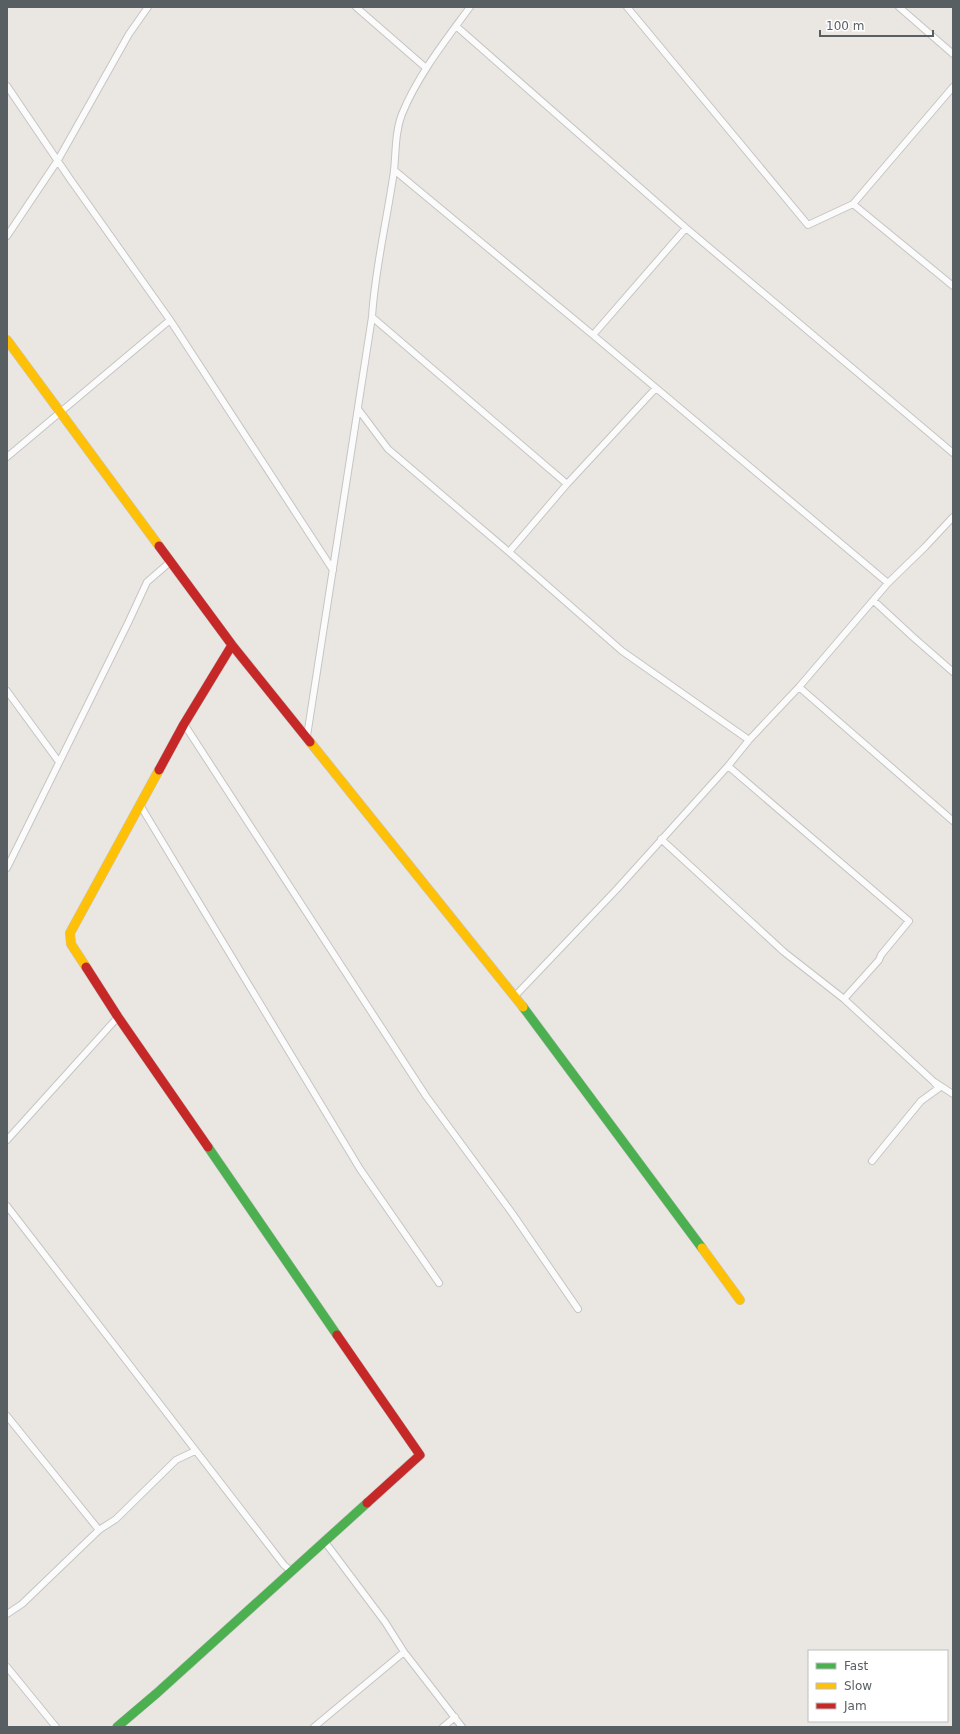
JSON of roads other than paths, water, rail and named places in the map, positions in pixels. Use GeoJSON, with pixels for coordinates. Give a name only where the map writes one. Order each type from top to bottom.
{"type":"FeatureCollection","features":[{"type":"Feature","properties":{"kind":"street"},"geometry":{"type":"LineString","coordinates":[[7,236],[58,160],[129,34],[148,7]]}},
{"type":"Feature","properties":{"kind":"street"},"geometry":{"type":"LineString","coordinates":[[356,7],[426,68]]}},
{"type":"Feature","properties":{"kind":"street"},"geometry":{"type":"LineString","coordinates":[[307,736],[372,317],[374,287],[394,170],[398,130],[402,114],[426,68],[470,7]]}},
{"type":"Feature","properties":{"kind":"street"},"geometry":{"type":"LineString","coordinates":[[626,7],[808,225],[853,204],[953,87]]}},
{"type":"Feature","properties":{"kind":"street"},"geometry":{"type":"LineString","coordinates":[[899,7],[953,54]]}},
{"type":"Feature","properties":{"kind":"street"},"geometry":{"type":"LineString","coordinates":[[456,26],[686,228],[953,453]]}},
{"type":"Feature","properties":{"kind":"street"},"geometry":{"type":"LineString","coordinates":[[7,86],[170,320],[333,570]]}},
{"type":"Feature","properties":{"kind":"street"},"geometry":{"type":"LineString","coordinates":[[394,170],[888,583]]}},
{"type":"Feature","properties":{"kind":"street"},"geometry":{"type":"LineString","coordinates":[[853,204],[953,286]]}},
{"type":"Feature","properties":{"kind":"street"},"geometry":{"type":"LineString","coordinates":[[593,335],[686,228]]}},
{"type":"Feature","properties":{"kind":"street"},"geometry":{"type":"LineString","coordinates":[[372,317],[566,484]]}},
{"type":"Feature","properties":{"kind":"street"},"geometry":{"type":"LineString","coordinates":[[7,457],[170,320]]}},
{"type":"Feature","properties":{"kind":"street"},"geometry":{"type":"LineString","coordinates":[[7,340],[232,645],[307,736],[371,819],[515,996],[740,1300]]}},
{"type":"Feature","properties":{"kind":"street"},"geometry":{"type":"LineString","coordinates":[[509,552],[566,484],[656,388]]}},
{"type":"Feature","properties":{"kind":"street"},"geometry":{"type":"LineString","coordinates":[[358,409],[388,449],[622,651],[749,740]]}},
{"type":"Feature","properties":{"kind":"street"},"geometry":{"type":"LineString","coordinates":[[515,996],[616,889],[728,766],[749,740],[799,687],[888,583],[953,517]]}},
{"type":"Feature","properties":{"kind":"street"},"geometry":{"type":"LineString","coordinates":[[7,868],[147,582],[170,562]]}},
{"type":"Feature","properties":{"kind":"street"},"geometry":{"type":"LineString","coordinates":[[874,601],[913,638],[953,672]]}},
{"type":"Feature","properties":{"kind":"street"},"geometry":{"type":"LineString","coordinates":[[116,1727],[157,1693],[420,1455],[118,1017],[71,944],[70,933],[184,724],[232,645]]}},
{"type":"Feature","properties":{"kind":"street"},"geometry":{"type":"LineString","coordinates":[[799,687],[953,821]]}},
{"type":"Feature","properties":{"kind":"street"},"geometry":{"type":"LineString","coordinates":[[7,691],[59,762]]}},
{"type":"Feature","properties":{"kind":"street"},"geometry":{"type":"LineString","coordinates":[[184,724],[426,1096],[512,1213],[578,1309]]}},
{"type":"Feature","properties":{"kind":"street"},"geometry":{"type":"LineString","coordinates":[[728,766],[909,921],[881,955],[879,960],[844,999]]}},
{"type":"Feature","properties":{"kind":"street"},"geometry":{"type":"LineString","coordinates":[[140,805],[360,1169],[439,1283]]}},
{"type":"Feature","properties":{"kind":"street"},"geometry":{"type":"LineString","coordinates":[[661,839],[784,952],[844,999],[939,1088],[921,1101],[872,1160]]}},
{"type":"Feature","properties":{"kind":"street"},"geometry":{"type":"LineString","coordinates":[[7,1140],[118,1017]]}},
{"type":"Feature","properties":{"kind":"street"},"geometry":{"type":"LineString","coordinates":[[933,1081],[953,1094]]}},
{"type":"Feature","properties":{"kind":"street"},"geometry":{"type":"LineString","coordinates":[[7,1206],[195,1451],[284,1565],[291,1571]]}},
{"type":"Feature","properties":{"kind":"street"},"geometry":{"type":"LineString","coordinates":[[7,1416],[98,1530]]}},
{"type":"Feature","properties":{"kind":"street"},"geometry":{"type":"LineString","coordinates":[[7,1614],[22,1604],[98,1530],[116,1519],[176,1460],[195,1451]]}},
{"type":"Feature","properties":{"kind":"street"},"geometry":{"type":"LineString","coordinates":[[325,1542],[385,1622],[404,1652],[462,1727]]}},
{"type":"Feature","properties":{"kind":"street"},"geometry":{"type":"LineString","coordinates":[[314,1727],[404,1652]]}},
{"type":"Feature","properties":{"kind":"street"},"geometry":{"type":"LineString","coordinates":[[7,1667],[56,1727]]}},
{"type":"Feature","properties":{"kind":"street"},"geometry":{"type":"LineString","coordinates":[[443,1727],[455,1717]]}}]}
